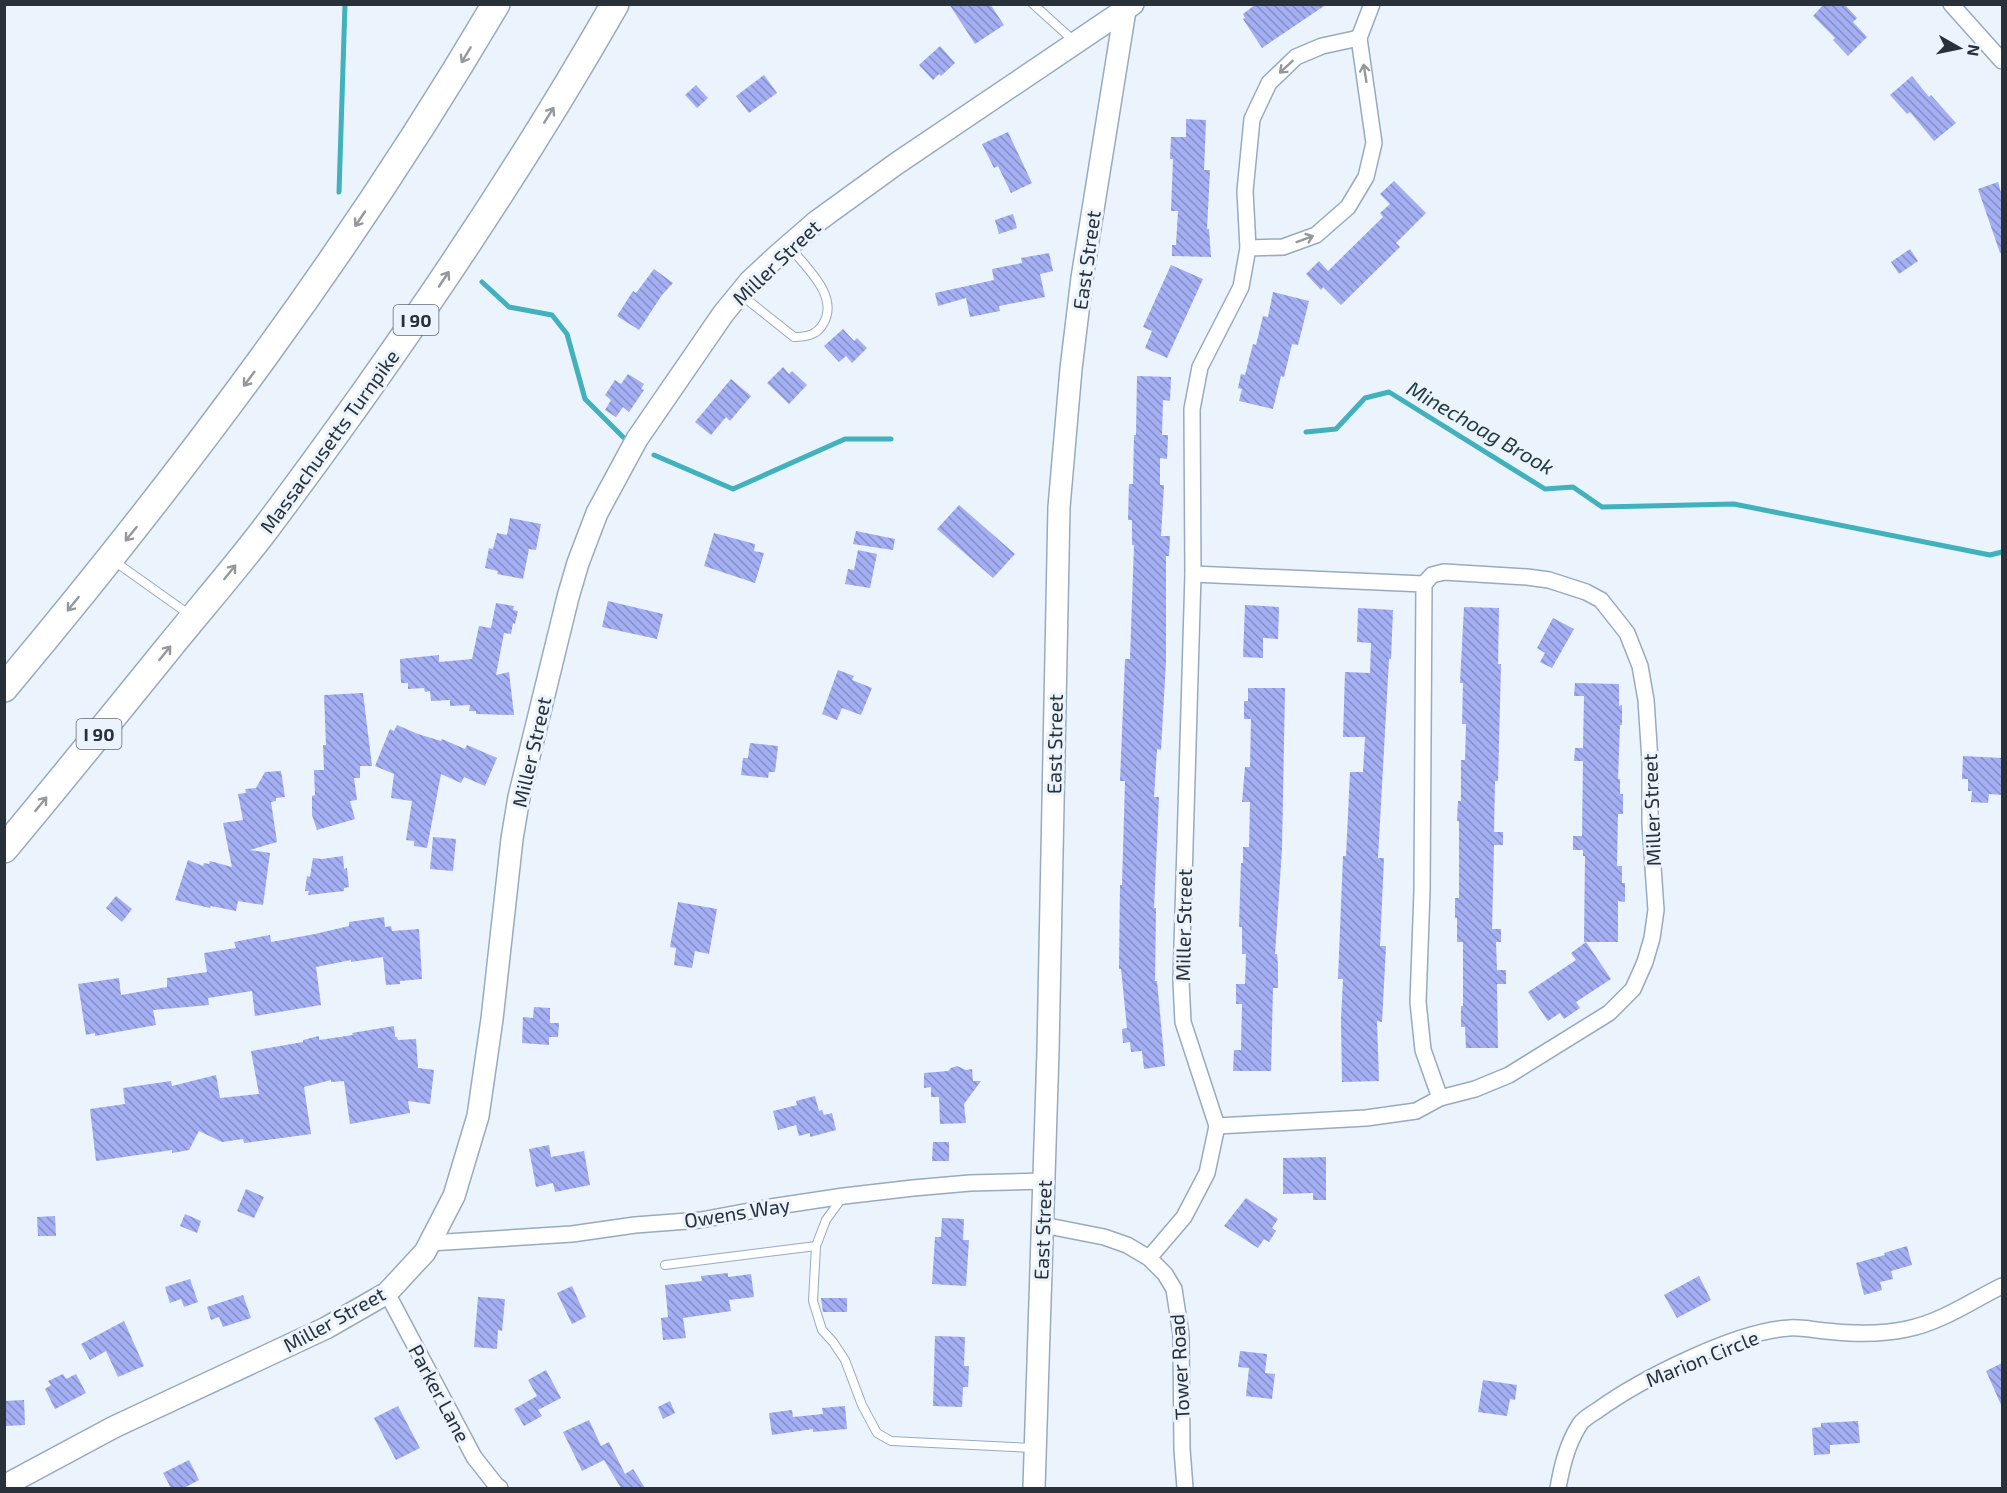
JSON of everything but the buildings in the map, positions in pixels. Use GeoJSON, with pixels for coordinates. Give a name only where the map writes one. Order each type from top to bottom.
{"type":"FeatureCollection","features":[{"type":"Feature","properties":{"kind":"highway"},"geometry":{"type":"LineString","coordinates":[[4,688],[170,483],[297,313],[401,157],[496,4]]}},
{"type":"Feature","properties":{"kind":"highway","name":"Massachusetts Turnpike"},"geometry":{"type":"LineString","coordinates":[[4,849],[261,534],[402,342],[508,180],[615,4]]}},
{"type":"Feature","properties":{"kind":"street"},"geometry":{"type":"LineString","coordinates":[[1248,248],[1283,247],[1316,235],[1348,207],[1366,177],[1374,143],[1359,38],[1372,4]]}},
{"type":"Feature","properties":{"kind":"street"},"geometry":{"type":"LineString","coordinates":[[1952,4],[2002,61]]}},
{"type":"Feature","properties":{"kind":"street","name":"Miller Street"},"geometry":{"type":"LineString","coordinates":[[4,1486],[114,1427],[326,1328],[387,1293],[425,1252],[454,1196],[478,1116],[492,1019],[508,868],[519,797],[578,563],[597,513],[637,440],[723,314],[750,281],[816,222],[896,164],[1128,6]]}},
{"type":"Feature","properties":{"kind":"street","name":"East Street"},"geometry":{"type":"LineString","coordinates":[[1034,1488],[1043,1225],[1059,507],[1071,369],[1082,278],[1128,6]]}},
{"type":"Feature","properties":{"kind":"street","name":"Miller Street"},"geometry":{"type":"LineString","coordinates":[[1193,574],[1424,584],[1432,575],[1444,572],[1527,577],[1549,580],[1586,592],[1601,600],[1627,633],[1640,666],[1646,700],[1650,761],[1650,823],[1656,910],[1652,938],[1645,962],[1633,989],[1609,1013],[1509,1075],[1474,1089],[1440,1098],[1416,1111],[1366,1118],[1217,1126],[1183,1022],[1193,574],[1192,409],[1200,367],[1241,287],[1248,248],[1245,191],[1252,119],[1269,83],[1296,57],[1322,46],[1359,38]]}},
{"type":"Feature","properties":{"kind":"street"},"geometry":{"type":"LineString","coordinates":[[1424,584],[1419,1002],[1423,1050],[1440,1098]]}},
{"type":"Feature","properties":{"kind":"street"},"geometry":{"type":"LineString","coordinates":[[1149,1258],[1184,1217],[1207,1173],[1217,1126]]}},
{"type":"Feature","properties":{"kind":"street","name":"Owens Way"},"geometry":{"type":"LineString","coordinates":[[430,1243],[572,1234],[634,1225],[701,1220],[844,1196],[970,1183],[1044,1181]]}},
{"type":"Feature","properties":{"kind":"street","name":"Tower Road"},"geometry":{"type":"LineString","coordinates":[[1043,1225],[1104,1237],[1127,1245],[1149,1258],[1165,1274],[1174,1289],[1181,1335],[1182,1449],[1185,1488]]}},
{"type":"Feature","properties":{"kind":"street","name":"Marion Circle"},"geometry":{"type":"LineString","coordinates":[[1558,1488],[1563,1461],[1581,1422],[1619,1395],[1686,1361],[1758,1333],[1790,1328],[1850,1334],[1882,1334],[1910,1329],[1942,1318],[2002,1286]]}},
{"type":"Feature","properties":{"kind":"street","name":"Parker Lane"},"geometry":{"type":"LineString","coordinates":[[387,1293],[474,1457],[495,1485],[500,1488]]}},
{"type":"Feature","properties":{"kind":"lane"},"geometry":{"type":"LineString","coordinates":[[1033,4],[1075,42]]}},
{"type":"Feature","properties":{"kind":"lane"},"geometry":{"type":"LineString","coordinates":[[740,294],[794,337],[806,337],[819,331],[827,317],[829,306],[826,294],[789,246]]}},
{"type":"Feature","properties":{"kind":"lane"},"geometry":{"type":"LineString","coordinates":[[110,558],[193,618]]}},
{"type":"Feature","properties":{"kind":"lane"},"geometry":{"type":"LineString","coordinates":[[844,1196],[826,1220],[816,1246],[813,1302],[822,1329],[845,1360],[862,1405],[877,1433],[891,1441],[1035,1448]]}},
{"type":"Feature","properties":{"kind":"lane"},"geometry":{"type":"LineString","coordinates":[[665,1265],[816,1246]]}},
{"type":"Feature","properties":{"kind":"waterway","name":"Minechoag Brook"},"geometry":{"type":"LineString","coordinates":[[339,192],[345,4]]}},
{"type":"Feature","properties":{"kind":"waterway","name":"Minechoag Brook"},"geometry":{"type":"LineString","coordinates":[[482,282],[509,307],[552,315],[567,334],[585,399],[623,437]]}},
{"type":"Feature","properties":{"kind":"waterway","name":"Minechoag Brook"},"geometry":{"type":"LineString","coordinates":[[1306,432],[1336,429],[1365,398],[1389,392],[1545,489],[1573,487],[1602,507],[1734,504],[1990,555],[2002,552]]}},
{"type":"Feature","properties":{"kind":"waterway","name":"Minechoag Brook"},"geometry":{"type":"LineString","coordinates":[[654,455],[733,489],[845,439],[891,439]]}}]}
